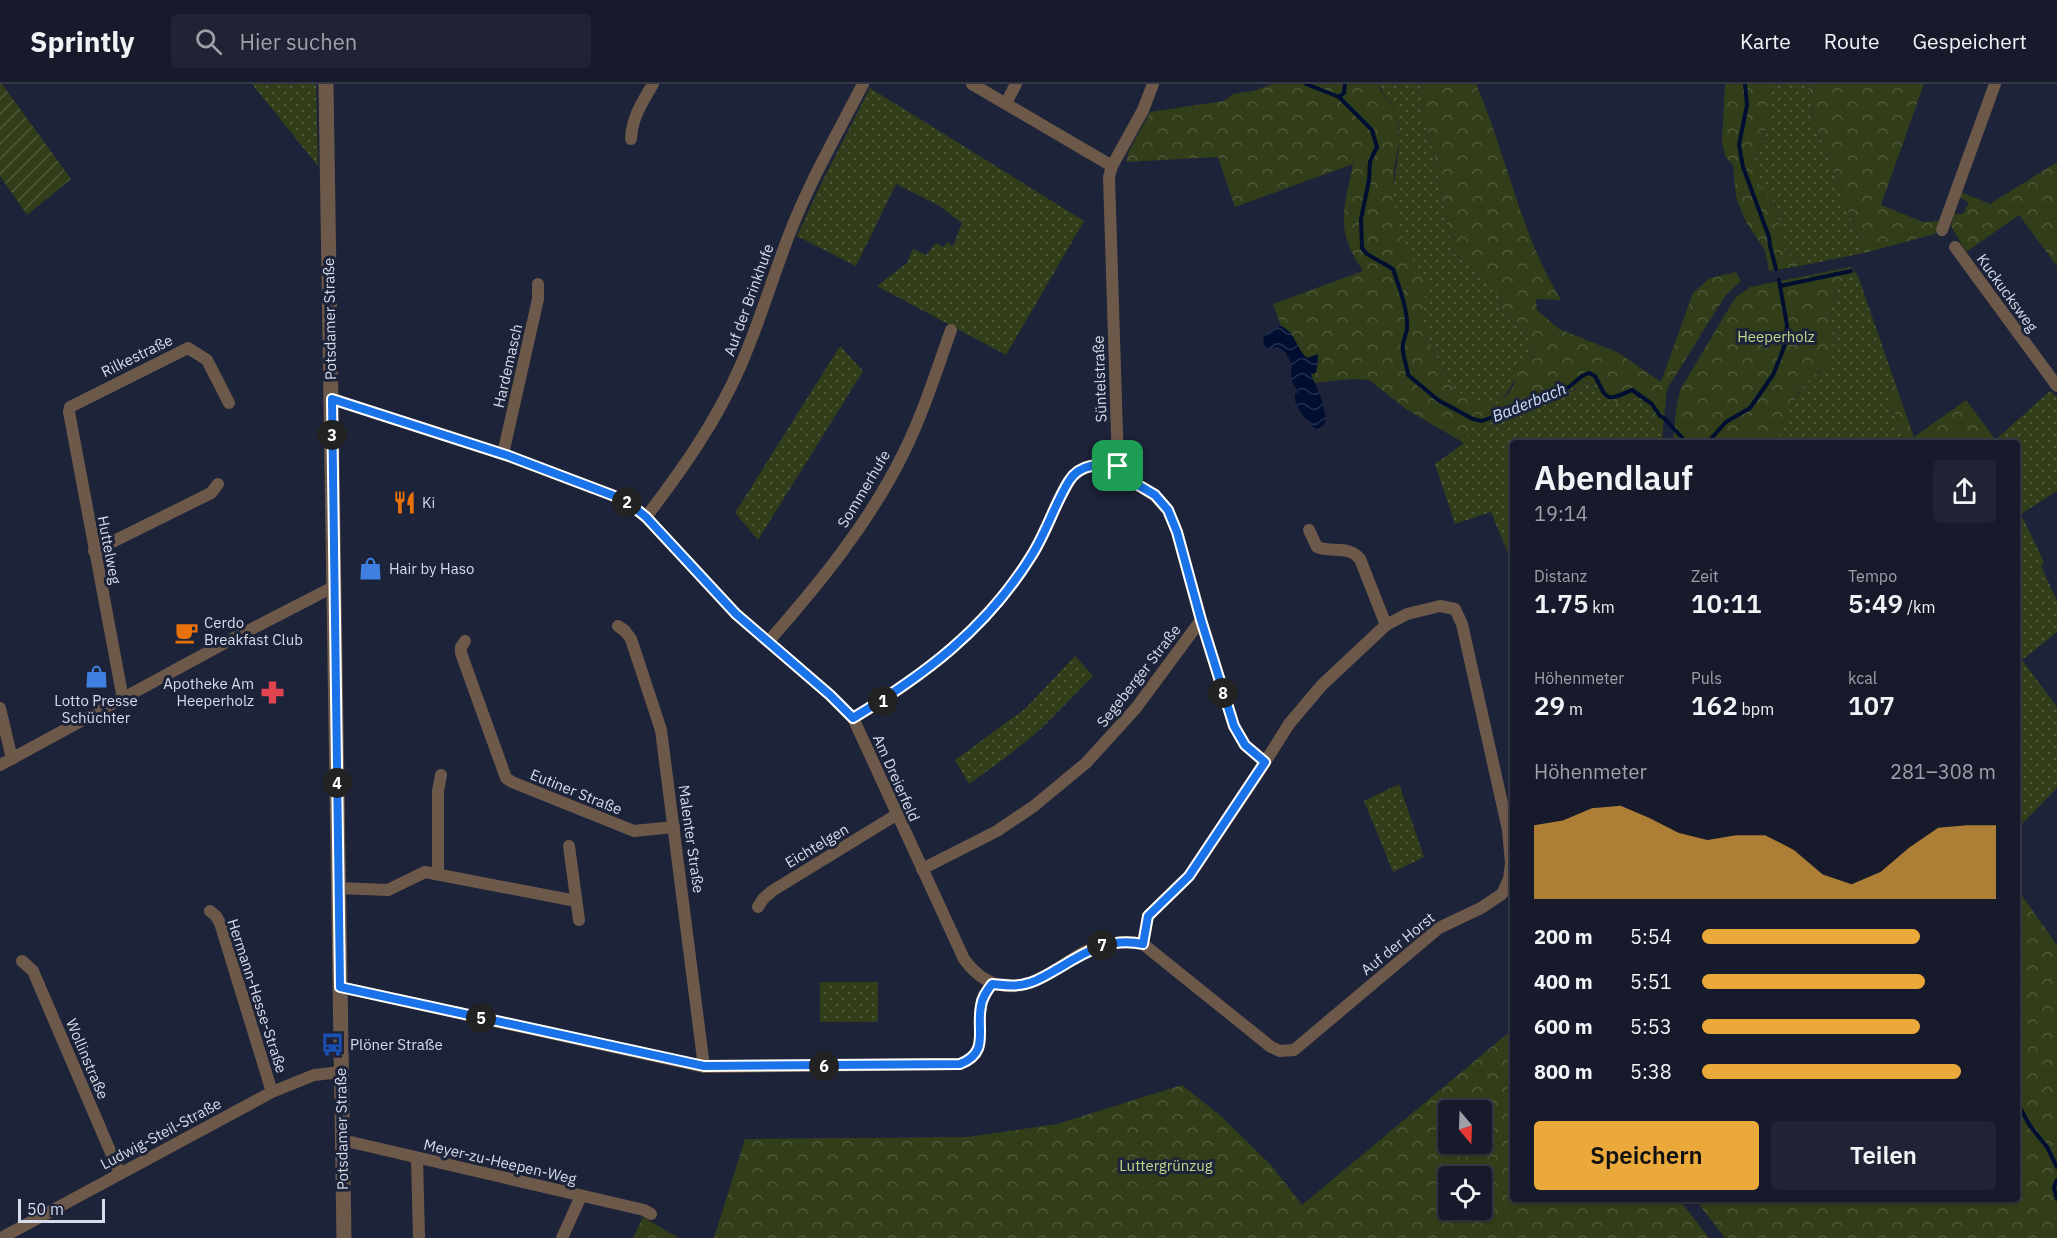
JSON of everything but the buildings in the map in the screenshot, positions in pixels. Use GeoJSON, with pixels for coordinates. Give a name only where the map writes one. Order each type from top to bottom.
{"type":"FeatureCollection","features":[{"type":"Feature","properties":{"kind":"street","name":"Potsdamer Straße"},"geometry":{"type":"LineString","coordinates":[[326,84],[344,1238]]}},
{"type":"Feature","properties":{"kind":"street"},"geometry":{"type":"LineString","coordinates":[[631,139],[636,111],[653,84]]}},
{"type":"Feature","properties":{"kind":"street","name":"Auf der Brinkhufe"},"geometry":{"type":"LineString","coordinates":[[646,517],[689,460],[740,369],[789,234],[813,180],[863,84]]}},
{"type":"Feature","properties":{"kind":"street"},"geometry":{"type":"LineString","coordinates":[[972,84],[1112,166],[1143,110],[1153,84]]}},
{"type":"Feature","properties":{"kind":"street"},"geometry":{"type":"LineString","coordinates":[[1006,103],[1016,84]]}},
{"type":"Feature","properties":{"kind":"street"},"geometry":{"type":"LineString","coordinates":[[1942,230],[1957,204],[1995,84]]}},
{"type":"Feature","properties":{"kind":"street","name":"Süntelstraße"},"geometry":{"type":"LineString","coordinates":[[1112,166],[1108,188],[1118,466]]}},
{"type":"Feature","properties":{"kind":"street","name":"Kuckucksweg"},"geometry":{"type":"LineString","coordinates":[[1955,246],[2057,386]]}},
{"type":"Feature","properties":{"kind":"street","name":"Hardemasch"},"geometry":{"type":"LineString","coordinates":[[503,454],[538,299],[538,284]]}},
{"type":"Feature","properties":{"kind":"street","name":"Sommerhufe"},"geometry":{"type":"LineString","coordinates":[[768,642],[833,564],[885,486],[903,455],[922,413],[951,330]]}},
{"type":"Feature","properties":{"kind":"street","name":"Rilkestraße"},"geometry":{"type":"LineString","coordinates":[[69,407],[188,348],[207,360],[229,403]]}},
{"type":"Feature","properties":{"kind":"street","name":"Am Dreierfeld"},"geometry":{"type":"LineString","coordinates":[[332,399],[503,454],[607,492],[625,500],[646,517],[717,596],[837,700],[853,718],[964,959],[980,977],[992,984]]}},
{"type":"Feature","properties":{"kind":"street","name":"Huttelweg"},"geometry":{"type":"LineString","coordinates":[[69,407],[123,699]]}},
{"type":"Feature","properties":{"kind":"street"},"geometry":{"type":"LineString","coordinates":[[853,718],[933,666],[994,607],[1031,558],[1070,480],[1077,471],[1101,464],[1118,466],[1123,476],[1155,495],[1168,510],[1177,532],[1234,726],[1245,745],[1265,762]]}},
{"type":"Feature","properties":{"kind":"street"},"geometry":{"type":"LineString","coordinates":[[94,551],[211,493],[218,484]]}},
{"type":"Feature","properties":{"kind":"street"},"geometry":{"type":"LineString","coordinates":[[340,987],[704,1066],[960,1064],[969,1061],[978,1050],[981,1004],[992,984],[1026,984],[1046,976],[1084,952],[1106,944],[1134,942],[1143,944],[1148,916],[1189,876],[1300,708],[1386,625],[1360,559],[1350,551],[1317,547],[1309,530]]}},
{"type":"Feature","properties":{"kind":"street"},"geometry":{"type":"LineString","coordinates":[[0,765],[254,627],[335,586]]}},
{"type":"Feature","properties":{"kind":"street","name":"Auf der Horst"},"geometry":{"type":"LineString","coordinates":[[1386,625],[1407,614],[1440,606],[1455,609],[1462,624],[1508,830],[1510,852]]}},
{"type":"Feature","properties":{"kind":"street","name":"Segeberger Straße"},"geometry":{"type":"LineString","coordinates":[[922,869],[1004,827],[1034,806],[1086,762],[1136,708],[1201,620]]}},
{"type":"Feature","properties":{"kind":"street","name":"Malenter Straße"},"geometry":{"type":"LineString","coordinates":[[618,626],[631,639],[659,721],[704,1066]]}},
{"type":"Feature","properties":{"kind":"street","name":"Eutiner Straße"},"geometry":{"type":"LineString","coordinates":[[465,641],[461,647],[461,653],[506,778],[634,831],[674,827]]}},
{"type":"Feature","properties":{"kind":"street"},"geometry":{"type":"LineString","coordinates":[[0,708],[12,759]]}},
{"type":"Feature","properties":{"kind":"street"},"geometry":{"type":"LineString","coordinates":[[438,874],[438,791],[441,775]]}},
{"type":"Feature","properties":{"kind":"street","name":"Eichtelgen"},"geometry":{"type":"LineString","coordinates":[[758,907],[772,891],[896,815]]}},
{"type":"Feature","properties":{"kind":"street"},"geometry":{"type":"LineString","coordinates":[[569,846],[579,920]]}},
{"type":"Feature","properties":{"kind":"street","name":"Auf der Horst"},"geometry":{"type":"LineString","coordinates":[[1143,944],[1271,1047],[1280,1051],[1294,1050],[1439,928],[1481,908],[1502,894],[1510,871]]}},
{"type":"Feature","properties":{"kind":"street"},"geometry":{"type":"LineString","coordinates":[[339,888],[388,890],[425,872],[576,901]]}},
{"type":"Feature","properties":{"kind":"street","name":"Hermann-Hesse-Straße"},"geometry":{"type":"LineString","coordinates":[[210,911],[220,923],[272,1092]]}},
{"type":"Feature","properties":{"kind":"street","name":"Wollinstraße"},"geometry":{"type":"LineString","coordinates":[[22,961],[33,971],[120,1174]]}},
{"type":"Feature","properties":{"kind":"street","name":"Ludwig-Steil-Straße"},"geometry":{"type":"LineString","coordinates":[[1,1238],[272,1092],[314,1075],[341,1072]]}},
{"type":"Feature","properties":{"kind":"street","name":"Meyer-zu-Heepen-Weg"},"geometry":{"type":"LineString","coordinates":[[342,1140],[644,1210],[651,1214]]}},
{"type":"Feature","properties":{"kind":"street"},"geometry":{"type":"LineString","coordinates":[[417,1158],[419,1238]]}},
{"type":"Feature","properties":{"kind":"street"},"geometry":{"type":"LineString","coordinates":[[562,1238],[581,1196]]}},
{"type":"Feature","properties":{"kind":"green space"},"geometry":{"type":"Polygon","coordinates":[[[0,84],[71,179],[27,215],[0,176],[0,84]]]}},
{"type":"Feature","properties":{"kind":"green space"},"geometry":{"type":"Polygon","coordinates":[[[252,84],[316,84],[318,166],[252,84]]]}},
{"type":"Feature","properties":{"kind":"green space"},"geometry":{"type":"Polygon","coordinates":[[[1273,84],[1380,84],[1380,90],[1396,109],[1399,141],[1394,169],[1394,204],[1399,230],[1409,256],[1423,273],[1426,283],[1422,320],[1445,379],[1456,390],[1476,402],[1494,402],[1510,392],[1514,384],[1516,367],[1528,361],[1531,345],[1526,335],[1504,313],[1499,296],[1476,271],[1452,252],[1435,158],[1423,114],[1421,84],[1476,84],[1524,221],[1547,275],[1561,300],[1536,299],[1537,310],[1559,329],[1619,353],[1661,382],[1693,293],[1710,278],[1736,272],[1741,281],[1725,296],[1667,389],[1663,429],[1655,428],[1650,406],[1634,399],[1627,399],[1617,404],[1600,398],[1594,385],[1585,382],[1533,409],[1478,427],[1472,424],[1464,443],[1406,409],[1369,380],[1351,379],[1313,383],[1311,374],[1316,373],[1319,359],[1307,358],[1300,350],[1291,333],[1281,326],[1273,304],[1363,271],[1354,256],[1345,230],[1345,207],[1353,164],[1235,207],[1218,157],[1126,162],[1129,151],[1150,112],[1224,101],[1233,94],[1253,91],[1273,84]]]}},
{"type":"Feature","properties":{"kind":"green space"},"geometry":{"type":"Polygon","coordinates":[[[1380,84],[1421,84],[1423,114],[1435,158],[1452,252],[1476,271],[1499,296],[1506,315],[1526,335],[1531,345],[1528,361],[1519,364],[1508,392],[1495,403],[1487,405],[1477,403],[1454,390],[1445,379],[1422,320],[1425,281],[1422,272],[1411,259],[1403,244],[1395,209],[1398,121],[1394,107],[1382,92],[1380,84]]]}},
{"type":"Feature","properties":{"kind":"green space"},"geometry":{"type":"Polygon","coordinates":[[[1725,84],[1768,84],[1768,124],[1754,160],[1760,188],[1775,203],[1786,254],[1799,257],[1800,266],[1769,271],[1765,250],[1746,222],[1736,197],[1733,165],[1725,156],[1722,141],[1725,84]]]}},
{"type":"Feature","properties":{"kind":"green space"},"geometry":{"type":"Polygon","coordinates":[[[1768,84],[1808,84],[1813,118],[1864,253],[1800,266],[1799,257],[1786,254],[1775,203],[1760,188],[1754,160],[1768,124],[1768,84]]]}},
{"type":"Feature","properties":{"kind":"green space"},"geometry":{"type":"Polygon","coordinates":[[[1808,84],[1924,84],[1881,205],[1923,222],[1939,221],[1935,234],[1864,253],[1813,118],[1808,84]]]}},
{"type":"Feature","properties":{"kind":"green space"},"geometry":{"type":"Polygon","coordinates":[[[870,88],[1084,221],[1006,355],[877,286],[907,263],[913,249],[926,255],[936,243],[944,247],[947,242],[953,246],[962,223],[938,205],[896,184],[856,266],[797,236],[870,88]]]}},
{"type":"Feature","properties":{"kind":"green space"},"geometry":{"type":"Polygon","coordinates":[[[2057,162],[2057,266],[2019,215],[1966,252],[1951,226],[1954,214],[1963,214],[1969,203],[1960,197],[1961,192],[1990,204],[2057,162]]]}},
{"type":"Feature","properties":{"kind":"green space"},"geometry":{"type":"Polygon","coordinates":[[[1851,267],[1858,276],[1894,380],[1890,397],[1903,440],[1777,440],[1800,391],[1815,374],[1825,369],[1833,343],[1831,308],[1840,284],[1851,267]]]}},
{"type":"Feature","properties":{"kind":"green space","name":"Heeperholz"},"geometry":{"type":"Polygon","coordinates":[[[1851,267],[1840,284],[1831,308],[1833,343],[1829,362],[1825,369],[1819,371],[1798,392],[1777,440],[1673,440],[1680,390],[1735,298],[1750,287],[1851,267]]]}},
{"type":"Feature","properties":{"kind":"green space"},"geometry":{"type":"Polygon","coordinates":[[[840,346],[863,371],[758,540],[735,513],[840,346]]]}},
{"type":"Feature","properties":{"kind":"green space"},"geometry":{"type":"Polygon","coordinates":[[[1894,380],[1914,437],[1966,400],[1995,439],[1903,440],[1890,397],[1894,380]]]}},
{"type":"Feature","properties":{"kind":"green space"},"geometry":{"type":"Polygon","coordinates":[[[1585,382],[1625,399],[1636,398],[1650,406],[1655,428],[1663,429],[1662,440],[1510,440],[1510,558],[1491,512],[1455,524],[1435,464],[1464,443],[1471,424],[1573,391],[1585,382]]]}},
{"type":"Feature","properties":{"kind":"green space"},"geometry":{"type":"Polygon","coordinates":[[[2050,391],[2057,397],[2057,491],[2021,514],[2044,562],[2041,566],[2057,601],[2057,632],[2022,660],[2057,707],[2057,788],[2020,826],[2020,440],[1995,440],[2050,391]]]}},
{"type":"Feature","properties":{"kind":"green space"},"geometry":{"type":"Polygon","coordinates":[[[1075,656],[1093,676],[1041,729],[969,784],[955,760],[1025,709],[1075,656]]]}},
{"type":"Feature","properties":{"kind":"green space"},"geometry":{"type":"Polygon","coordinates":[[[1399,784],[1424,857],[1393,872],[1364,801],[1399,784]]]}},
{"type":"Feature","properties":{"kind":"green space"},"geometry":{"type":"Polygon","coordinates":[[[2020,893],[2057,945],[2057,1238],[1725,1238],[1697,1202],[2020,1202],[2020,893]]]}},
{"type":"Feature","properties":{"kind":"green space"},"geometry":{"type":"Polygon","coordinates":[[[820,982],[878,982],[878,1022],[820,1022],[820,982]]]}},
{"type":"Feature","properties":{"kind":"green space","name":"Luttergrünzug"},"geometry":{"type":"Polygon","coordinates":[[[1510,1033],[1510,1202],[1681,1202],[1709,1238],[714,1238],[745,1139],[967,1137],[1057,1124],[1182,1085],[1222,1117],[1271,1165],[1302,1205],[1510,1033]]]}},
{"type":"Feature","properties":{"kind":"green space"},"geometry":{"type":"Polygon","coordinates":[[[643,1217],[679,1238],[633,1238],[643,1217]]]}},
{"type":"Feature","properties":{"kind":"water"},"geometry":{"type":"Polygon","coordinates":[[[1281,326],[1290,332],[1307,358],[1318,354],[1316,373],[1311,374],[1322,400],[1326,419],[1325,424],[1317,429],[1298,408],[1295,394],[1299,392],[1291,376],[1292,365],[1286,353],[1278,347],[1267,349],[1264,345],[1266,335],[1281,326]]]}},
{"type":"Feature","properties":{"kind":"waterway","name":"Baderbach"},"geometry":{"type":"LineString","coordinates":[[1306,84],[1339,97],[1372,130],[1377,147],[1370,161],[1369,180],[1361,219],[1362,248],[1367,254],[1393,269],[1406,314],[1407,329],[1403,349],[1408,375],[1438,400],[1473,419],[1482,421],[1569,387],[1589,373],[1595,376],[1608,397],[1632,390],[1652,404],[1660,416],[1684,440]]}},
{"type":"Feature","properties":{"kind":"waterway"},"geometry":{"type":"LineString","coordinates":[[1339,97],[1344,93],[1345,84]]}},
{"type":"Feature","properties":{"kind":"waterway"},"geometry":{"type":"LineString","coordinates":[[1745,84],[1747,105],[1739,145],[1743,167],[1769,237],[1776,269]]}},
{"type":"Feature","properties":{"kind":"waterway"},"geometry":{"type":"LineString","coordinates":[[1780,286],[1851,271]]}},
{"type":"Feature","properties":{"kind":"waterway"},"geometry":{"type":"LineString","coordinates":[[1710,440],[1726,422],[1750,408],[1773,375],[1785,344],[1787,325],[1779,280]]}},
{"type":"Feature","properties":{"kind":"waterway","name":"Baderbach"},"geometry":{"type":"LineString","coordinates":[[2020,1108],[2030,1126],[2047,1147],[2057,1167]]}},
{"type":"Feature","properties":{"kind":"waterway","name":"Baderbach"},"geometry":{"type":"LineString","coordinates":[[2057,1180],[2054,1188],[2057,1199]]}},
{"type":"Feature","properties":{"kind":"place","name":"Ki"},"geometry":{"type":"Point","coordinates":[404,503]}},
{"type":"Feature","properties":{"kind":"place","name":"Hair by Haso"},"geometry":{"type":"Point","coordinates":[371,569]}},
{"type":"Feature","properties":{"kind":"place","name":"Cerdo Breakfast Club"},"geometry":{"type":"Point","coordinates":[186,632]}},
{"type":"Feature","properties":{"kind":"place","name":"Lotto Presse Schüchter"},"geometry":{"type":"Point","coordinates":[96,677]}},
{"type":"Feature","properties":{"kind":"place","name":"Apotheke Am Heeperholz"},"geometry":{"type":"Point","coordinates":[272,693]}},
{"type":"Feature","properties":{"kind":"place","name":"Plöner Straße"},"geometry":{"type":"Point","coordinates":[332,1045]}},
{"type":"Feature","properties":{"kind":"route"},"geometry":{"type":"LineString","coordinates":[[332,399],[509,456],[625,500],[646,517],[717,596],[843,706],[853,718],[933,666],[994,607],[1031,558],[1070,480],[1077,471],[1101,464],[1118,466],[1123,476],[1155,495],[1168,510],[1177,532],[1234,726],[1245,745],[1265,762],[1189,876],[1148,916],[1143,933],[1143,944],[1119,942],[1106,944],[1084,952],[1046,976],[1026,984],[1014,986],[992,984],[981,1004],[978,1050],[969,1061],[960,1064],[704,1066],[340,987],[332,399]]}}]}
